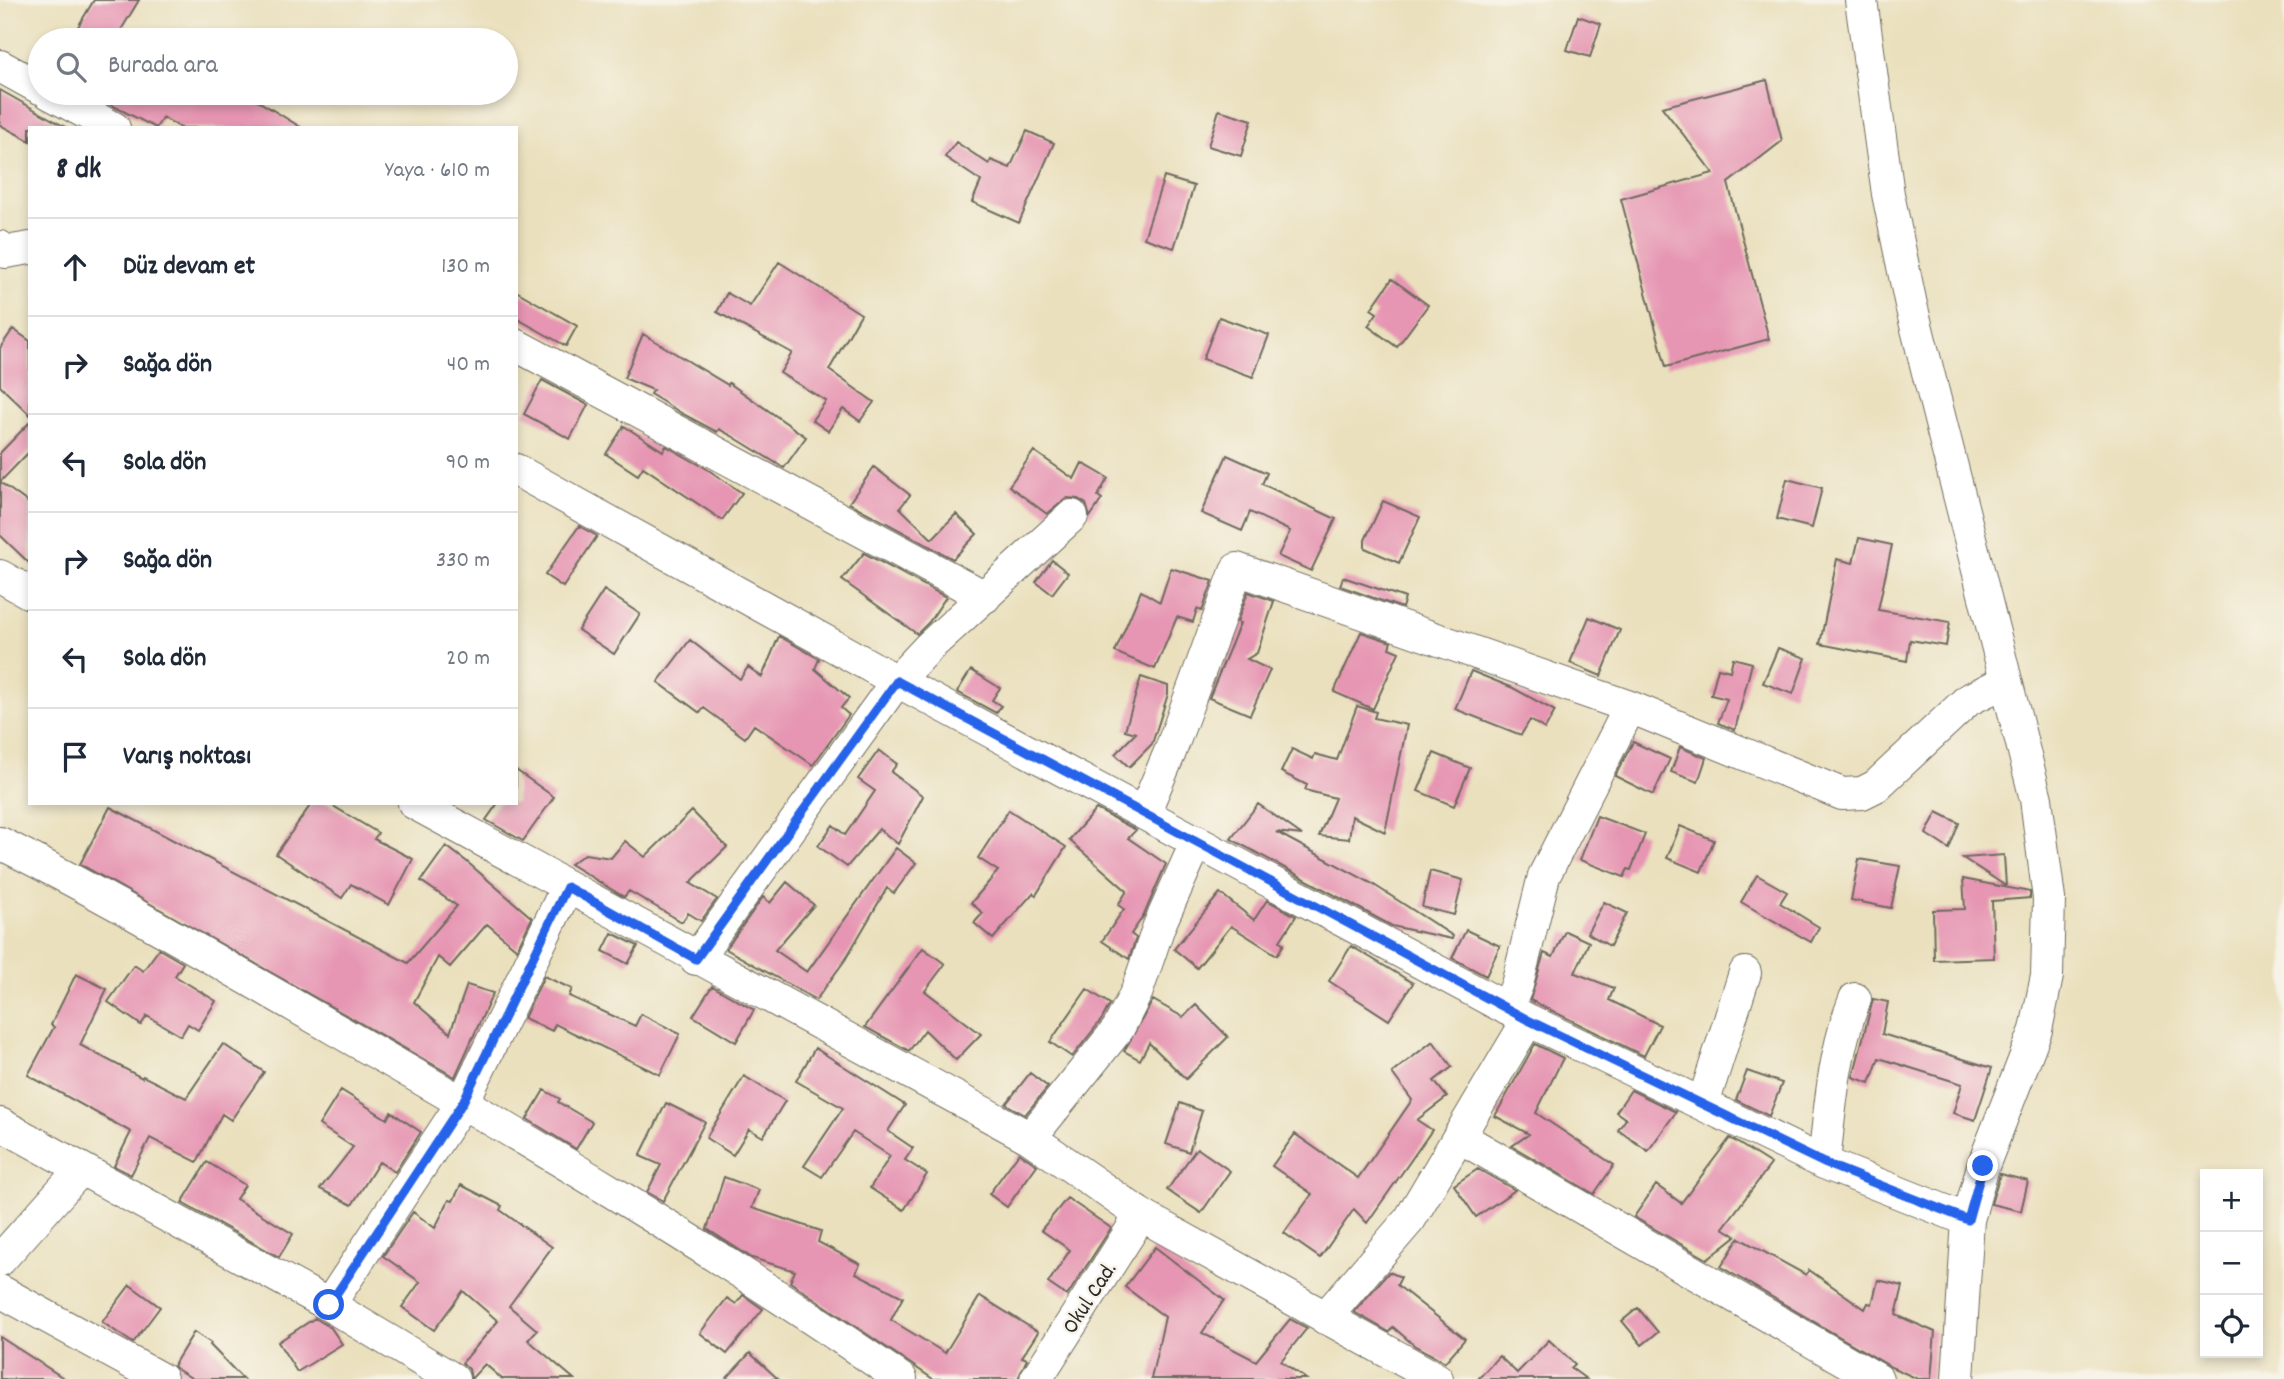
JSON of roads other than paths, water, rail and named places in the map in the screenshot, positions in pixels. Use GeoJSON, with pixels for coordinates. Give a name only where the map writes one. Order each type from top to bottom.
{"type":"FeatureCollection","features":[{"type":"Feature","properties":{"kind":"street"},"geometry":{"type":"LineString","coordinates":[[1861,0],[1888,194],[1911,305],[2036,799],[2049,899],[2047,976],[2036,1030],[1983,1166],[1968,1220],[1958,1379]]}},
{"type":"Feature","properties":{"kind":"street"},"geometry":{"type":"LineString","coordinates":[[0,66],[28,81]]}},
{"type":"Feature","properties":{"kind":"street"},"geometry":{"type":"LineString","coordinates":[[71,105],[110,126]]}},
{"type":"Feature","properties":{"kind":"street"},"geometry":{"type":"LineString","coordinates":[[0,247],[6,252],[28,248]]}},
{"type":"Feature","properties":{"kind":"street"},"geometry":{"type":"LineString","coordinates":[[518,346],[985,597]]}},
{"type":"Feature","properties":{"kind":"street"},"geometry":{"type":"LineString","coordinates":[[518,471],[897,681],[1517,1015],[1824,1163],[1968,1220]]}},
{"type":"Feature","properties":{"kind":"street"},"geometry":{"type":"LineString","coordinates":[[696,959],[897,681],[1072,516]]}},
{"type":"Feature","properties":{"kind":"street"},"geometry":{"type":"LineString","coordinates":[[1144,813],[1170,752],[1237,569],[1630,707],[1842,794],[1852,795],[1876,786],[1968,700],[2006,681]]}},
{"type":"Feature","properties":{"kind":"street"},"geometry":{"type":"LineString","coordinates":[[0,576],[28,592]]}},
{"type":"Feature","properties":{"kind":"street"},"geometry":{"type":"LineString","coordinates":[[1325,1318],[1404,1227],[1460,1137],[1517,1015],[1517,985],[1544,876],[1630,707]]}},
{"type":"Feature","properties":{"kind":"street"},"geometry":{"type":"LineString","coordinates":[[418,805],[696,959],[1030,1138],[1141,1214],[1437,1379]]}},
{"type":"Feature","properties":{"kind":"street"},"geometry":{"type":"LineString","coordinates":[[1030,1138],[1118,1029],[1138,991],[1159,926],[1197,841]]}},
{"type":"Feature","properties":{"kind":"street"},"geometry":{"type":"LineString","coordinates":[[0,843],[84,886],[463,1102],[801,1310],[901,1379]]}},
{"type":"Feature","properties":{"kind":"street"},"geometry":{"type":"LineString","coordinates":[[329,1305],[463,1102],[567,887]]}},
{"type":"Feature","properties":{"kind":"street"},"geometry":{"type":"LineString","coordinates":[[1703,1104],[1745,973]]}},
{"type":"Feature","properties":{"kind":"street"},"geometry":{"type":"LineString","coordinates":[[1824,1163],[1835,1066],[1842,1034],[1855,999]]}},
{"type":"Feature","properties":{"kind":"street"},"geometry":{"type":"LineString","coordinates":[[0,1124],[329,1305],[453,1379]]}},
{"type":"Feature","properties":{"kind":"street"},"geometry":{"type":"LineString","coordinates":[[1460,1137],[1877,1379]]}},
{"type":"Feature","properties":{"kind":"street"},"geometry":{"type":"LineString","coordinates":[[0,1260],[81,1169]]}},
{"type":"Feature","properties":{"kind":"street","name":"Okul Cad."},"geometry":{"type":"LineString","coordinates":[[1036,1379],[1141,1214]]}},
{"type":"Feature","properties":{"kind":"street"},"geometry":{"type":"LineString","coordinates":[[0,1291],[162,1379]]}}]}
